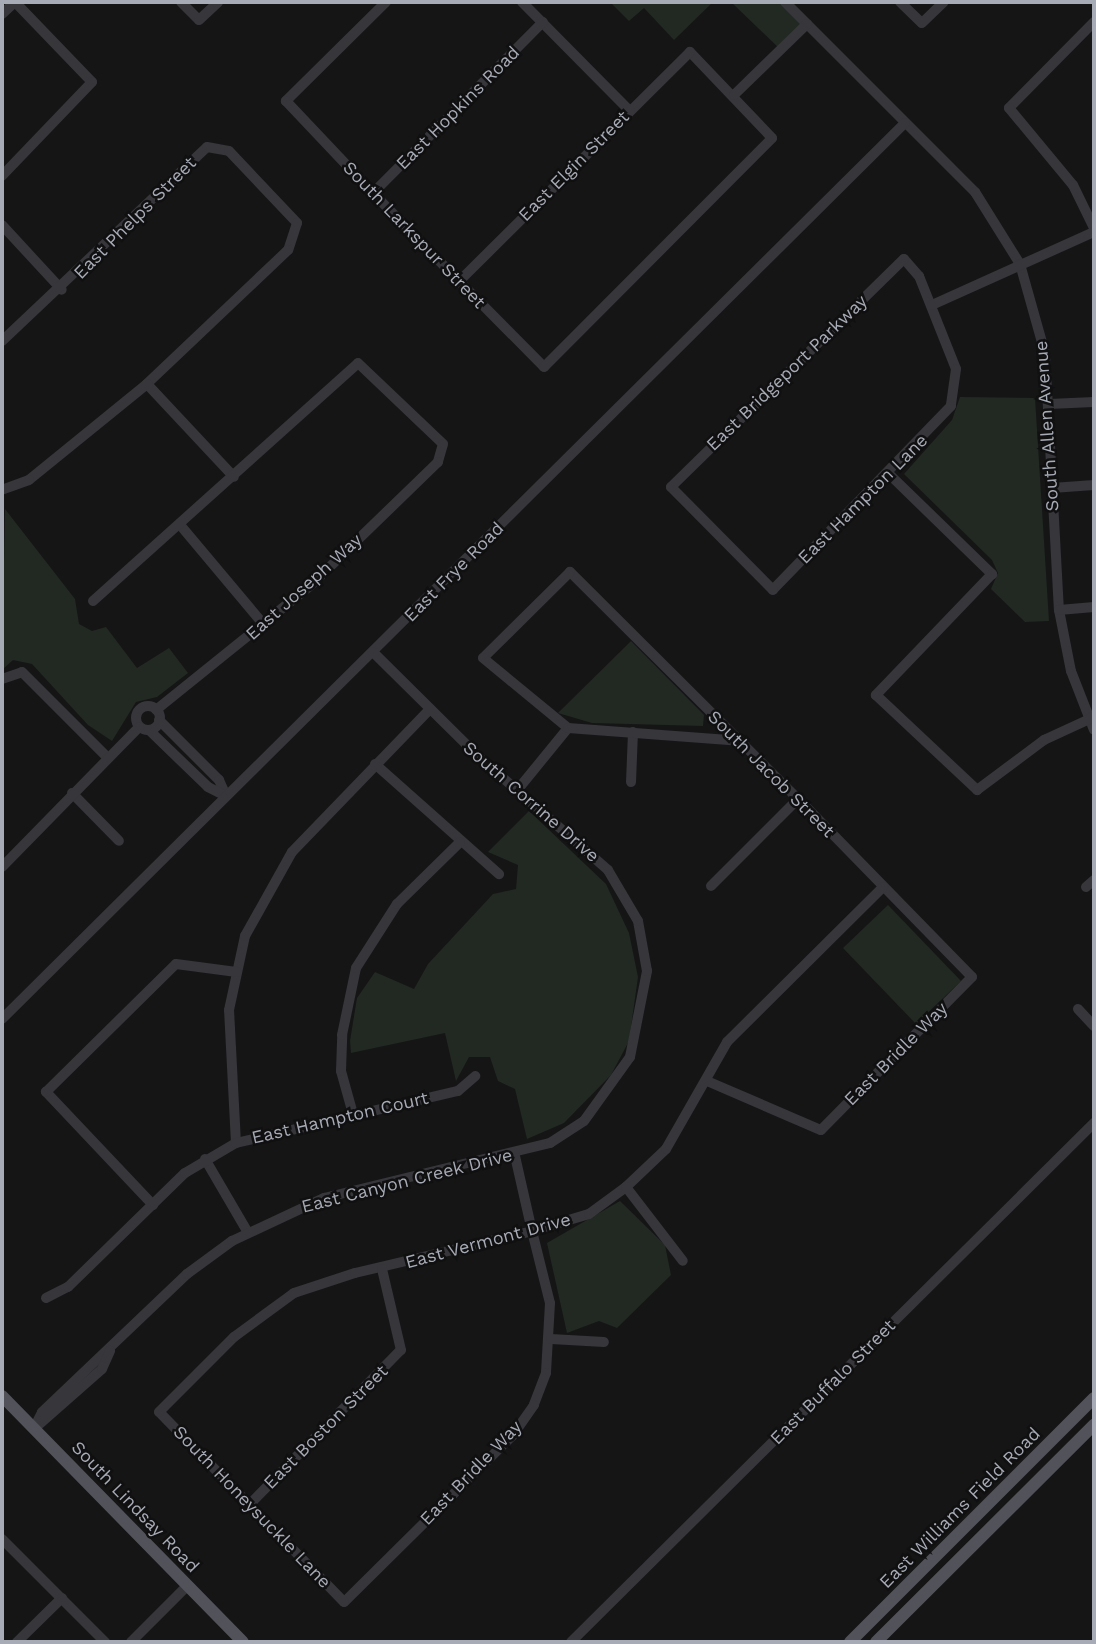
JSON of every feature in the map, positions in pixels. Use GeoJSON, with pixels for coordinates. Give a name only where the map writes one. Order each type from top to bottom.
{"type":"FeatureCollection","features":[{"type":"Feature","properties":{"kind":"main road","name":"South Lindsay Road"},"geometry":{"type":"LineString","coordinates":[[2,1396],[243,1642]]}},
{"type":"Feature","properties":{"kind":"main road","name":"East Williams Field Road"},"geometry":{"type":"LineString","coordinates":[[850,1642],[1094,1398]]}},
{"type":"Feature","properties":{"kind":"main road","name":"East Williams Field Road"},"geometry":{"type":"LineString","coordinates":[[876,1642],[1094,1425]]}},
{"type":"Feature","properties":{"kind":"street"},"geometry":{"type":"LineString","coordinates":[[2,14],[15,2],[92,82],[2,176]]}},
{"type":"Feature","properties":{"kind":"street"},"geometry":{"type":"LineString","coordinates":[[181,2],[199,20],[218,2]]}},
{"type":"Feature","properties":{"kind":"street","name":"South Larkspur Street"},"geometry":{"type":"LineString","coordinates":[[386,2],[286,101],[544,367],[772,138],[734,96]]}},
{"type":"Feature","properties":{"kind":"street"},"geometry":{"type":"LineString","coordinates":[[522,2],[630,111]]}},
{"type":"Feature","properties":{"kind":"street","name":"South Allen Avenue"},"geometry":{"type":"LineString","coordinates":[[785,2],[975,192],[1020,264],[1045,354],[1059,610],[1092,722]]}},
{"type":"Feature","properties":{"kind":"street"},"geometry":{"type":"LineString","coordinates":[[900,2],[922,23],[944,2]]}},
{"type":"Feature","properties":{"kind":"street","name":"East Hopkins Road"},"geometry":{"type":"LineString","coordinates":[[373,193],[542,22]]}},
{"type":"Feature","properties":{"kind":"street"},"geometry":{"type":"LineString","coordinates":[[932,305],[1094,230],[1073,185],[1009,108],[1094,22]]}},
{"type":"Feature","properties":{"kind":"street"},"geometry":{"type":"LineString","coordinates":[[734,96],[807,24]]}},
{"type":"Feature","properties":{"kind":"street","name":"East Elgin Street"},"geometry":{"type":"LineString","coordinates":[[459,281],[690,52],[734,96]]}},
{"type":"Feature","properties":{"kind":"street","name":"East Frye Road"},"geometry":{"type":"LineString","coordinates":[[2,1019],[905,123]]}},
{"type":"Feature","properties":{"kind":"street","name":"East Phelps Street"},"geometry":{"type":"LineString","coordinates":[[2,341],[62,290],[207,147],[229,151],[292,215],[298,232],[288,250],[147,384]]}},
{"type":"Feature","properties":{"kind":"street"},"geometry":{"type":"LineString","coordinates":[[2,225],[62,290]]}},
{"type":"Feature","properties":{"kind":"street","name":"East Bridgeport Parkway"},"geometry":{"type":"LineString","coordinates":[[773,590],[671,487],[904,259],[932,305]]}},
{"type":"Feature","properties":{"kind":"street","name":"East Hampton Lane"},"geometry":{"type":"LineString","coordinates":[[773,590],[889,474],[951,406],[956,369],[932,305]]}},
{"type":"Feature","properties":{"kind":"street","name":"East Joseph Way"},"geometry":{"type":"LineString","coordinates":[[2,867],[107,757],[264,625],[443,453],[439,438],[358,363],[234,477]]}},
{"type":"Feature","properties":{"kind":"street"},"geometry":{"type":"LineString","coordinates":[[2,490],[29,480],[147,384],[234,477],[93,601]]}},
{"type":"Feature","properties":{"kind":"street"},"geometry":{"type":"LineString","coordinates":[[1049,404],[1094,402]]}},
{"type":"Feature","properties":{"kind":"street"},"geometry":{"type":"LineString","coordinates":[[889,474],[992,574],[876,695],[977,790],[1044,740],[1092,722]]}},
{"type":"Feature","properties":{"kind":"street"},"geometry":{"type":"LineString","coordinates":[[1052,488],[1094,485]]}},
{"type":"Feature","properties":{"kind":"street"},"geometry":{"type":"LineString","coordinates":[[181,526],[264,625]]}},
{"type":"Feature","properties":{"kind":"street","name":"South Jacob Street"},"geometry":{"type":"LineString","coordinates":[[568,729],[483,658],[570,572],[798,799],[971,977]]}},
{"type":"Feature","properties":{"kind":"street"},"geometry":{"type":"LineString","coordinates":[[1059,610],[1094,607]]}},
{"type":"Feature","properties":{"kind":"street","name":"South Corrine Drive"},"geometry":{"type":"LineString","coordinates":[[373,652],[429,710],[608,870],[638,920],[647,971],[643,1016]]}},
{"type":"Feature","properties":{"kind":"street"},"geometry":{"type":"LineString","coordinates":[[2,679],[22,672],[107,757]]}},
{"type":"Feature","properties":{"kind":"street","name":"East Joseph Way"},"geometry":{"type":"LineString","coordinates":[[144,728],[140,709],[158,715]]}},
{"type":"Feature","properties":{"kind":"street"},"geometry":{"type":"LineString","coordinates":[[236,1143],[228,1038],[236,972],[245,936],[292,852],[429,710]]}},
{"type":"Feature","properties":{"kind":"street"},"geometry":{"type":"LineString","coordinates":[[158,715],[219,780],[226,796]]}},
{"type":"Feature","properties":{"kind":"street"},"geometry":{"type":"LineString","coordinates":[[144,728],[208,788],[226,796]]}},
{"type":"Feature","properties":{"kind":"street"},"geometry":{"type":"LineString","coordinates":[[519,789],[568,729],[739,741]]}},
{"type":"Feature","properties":{"kind":"street"},"geometry":{"type":"LineString","coordinates":[[631,782],[633,732]]}},
{"type":"Feature","properties":{"kind":"street"},"geometry":{"type":"LineString","coordinates":[[375,764],[499,874]]}},
{"type":"Feature","properties":{"kind":"street"},"geometry":{"type":"LineString","coordinates":[[72,793],[119,841]]}},
{"type":"Feature","properties":{"kind":"street"},"geometry":{"type":"LineString","coordinates":[[711,887],[798,799]]}},
{"type":"Feature","properties":{"kind":"street"},"geometry":{"type":"LineString","coordinates":[[353,1114],[341,1071],[342,1035],[356,968],[397,904],[460,842]]}},
{"type":"Feature","properties":{"kind":"street","name":"East Vermont Drive"},"geometry":{"type":"LineString","coordinates":[[159,1412],[234,1337],[294,1293],[589,1214],[626,1187],[666,1149],[727,1042],[883,887]]}},
{"type":"Feature","properties":{"kind":"street"},"geometry":{"type":"LineString","coordinates":[[153,1205],[46,1092],[176,964],[236,972]]}},
{"type":"Feature","properties":{"kind":"street","name":"East Bridle Way"},"geometry":{"type":"LineString","coordinates":[[707,1081],[821,1130],[971,977]]}},
{"type":"Feature","properties":{"kind":"street"},"geometry":{"type":"LineString","coordinates":[[1078,1009],[1094,1026]]}},
{"type":"Feature","properties":{"kind":"street","name":"East Canyon Creek Drive"},"geometry":{"type":"LineString","coordinates":[[34,1428],[102,1369],[110,1351],[187,1274],[247,1231],[324,1198],[515,1156],[584,1121],[630,1057],[643,1016]]}},
{"type":"Feature","properties":{"kind":"street","name":"East Hampton Court"},"geometry":{"type":"LineString","coordinates":[[46,1298],[68,1287],[205,1159],[236,1143],[458,1091],[475,1076]]}},
{"type":"Feature","properties":{"kind":"street","name":"East Buffalo Street"},"geometry":{"type":"LineString","coordinates":[[571,1642],[1094,1123]]}},
{"type":"Feature","properties":{"kind":"street","name":"East Bridle Way"},"geometry":{"type":"LineString","coordinates":[[344,1602],[512,1436],[534,1405],[551,1339],[550,1303],[515,1156]]}},
{"type":"Feature","properties":{"kind":"street"},"geometry":{"type":"LineString","coordinates":[[205,1159],[247,1231]]}},
{"type":"Feature","properties":{"kind":"street"},"geometry":{"type":"LineString","coordinates":[[626,1187],[683,1262]]}},
{"type":"Feature","properties":{"kind":"street","name":"East Boston Street"},"geometry":{"type":"LineString","coordinates":[[251,1503],[401,1350],[382,1269]]}},
{"type":"Feature","properties":{"kind":"street"},"geometry":{"type":"LineString","coordinates":[[551,1339],[604,1342]]}},
{"type":"Feature","properties":{"kind":"street","name":"South Honeysuckle Lane"},"geometry":{"type":"LineString","coordinates":[[159,1412],[251,1503],[344,1602]]}},
{"type":"Feature","properties":{"kind":"street"},"geometry":{"type":"LineString","coordinates":[[2,1539],[106,1642]]}},
{"type":"Feature","properties":{"kind":"street"},"geometry":{"type":"LineString","coordinates":[[131,1642],[187,1586]]}},
{"type":"Feature","properties":{"kind":"street"},"geometry":{"type":"LineString","coordinates":[[17,1642],[62,1598]]}},
{"type":"Feature","properties":{"kind":"shaded area"},"geometry":{"type":"Polygon","coordinates":[[[610,2],[713,2],[674,40],[644,8],[629,21],[610,2]]]}},
{"type":"Feature","properties":{"kind":"shaded area"},"geometry":{"type":"Polygon","coordinates":[[[731,2],[785,2],[807,24],[781,50],[731,2]]]}},
{"type":"Feature","properties":{"kind":"shaded area"},"geometry":{"type":"Polygon","coordinates":[[[960,397],[1035,398],[1049,621],[1025,622],[991,589],[998,573],[992,560],[904,474],[952,420],[960,397]]]}},
{"type":"Feature","properties":{"kind":"shaded area"},"geometry":{"type":"Polygon","coordinates":[[[5,509],[75,599],[79,624],[92,631],[106,627],[137,668],[169,648],[188,673],[157,697],[136,702],[112,741],[88,725],[32,664],[13,660],[2,670],[5,509]]]}},
{"type":"Feature","properties":{"kind":"shaded area"},"geometry":{"type":"Polygon","coordinates":[[[631,641],[704,715],[703,726],[592,723],[558,713],[631,641]]]}},
{"type":"Feature","properties":{"kind":"shaded area"},"geometry":{"type":"Polygon","coordinates":[[[529,811],[606,884],[629,933],[638,977],[629,1041],[611,1075],[564,1123],[527,1139],[515,1089],[498,1081],[490,1057],[469,1057],[456,1081],[445,1033],[351,1053],[350,1041],[357,998],[375,972],[414,989],[428,964],[493,894],[516,889],[518,865],[488,852],[529,811]]]}},
{"type":"Feature","properties":{"kind":"shaded area"},"geometry":{"type":"Polygon","coordinates":[[[888,905],[961,981],[916,1024],[843,948],[888,905]]]}},
{"type":"Feature","properties":{"kind":"shaded area"},"geometry":{"type":"Polygon","coordinates":[[[620,1201],[665,1245],[671,1275],[617,1328],[599,1321],[567,1333],[547,1243],[620,1201]]]}}]}
